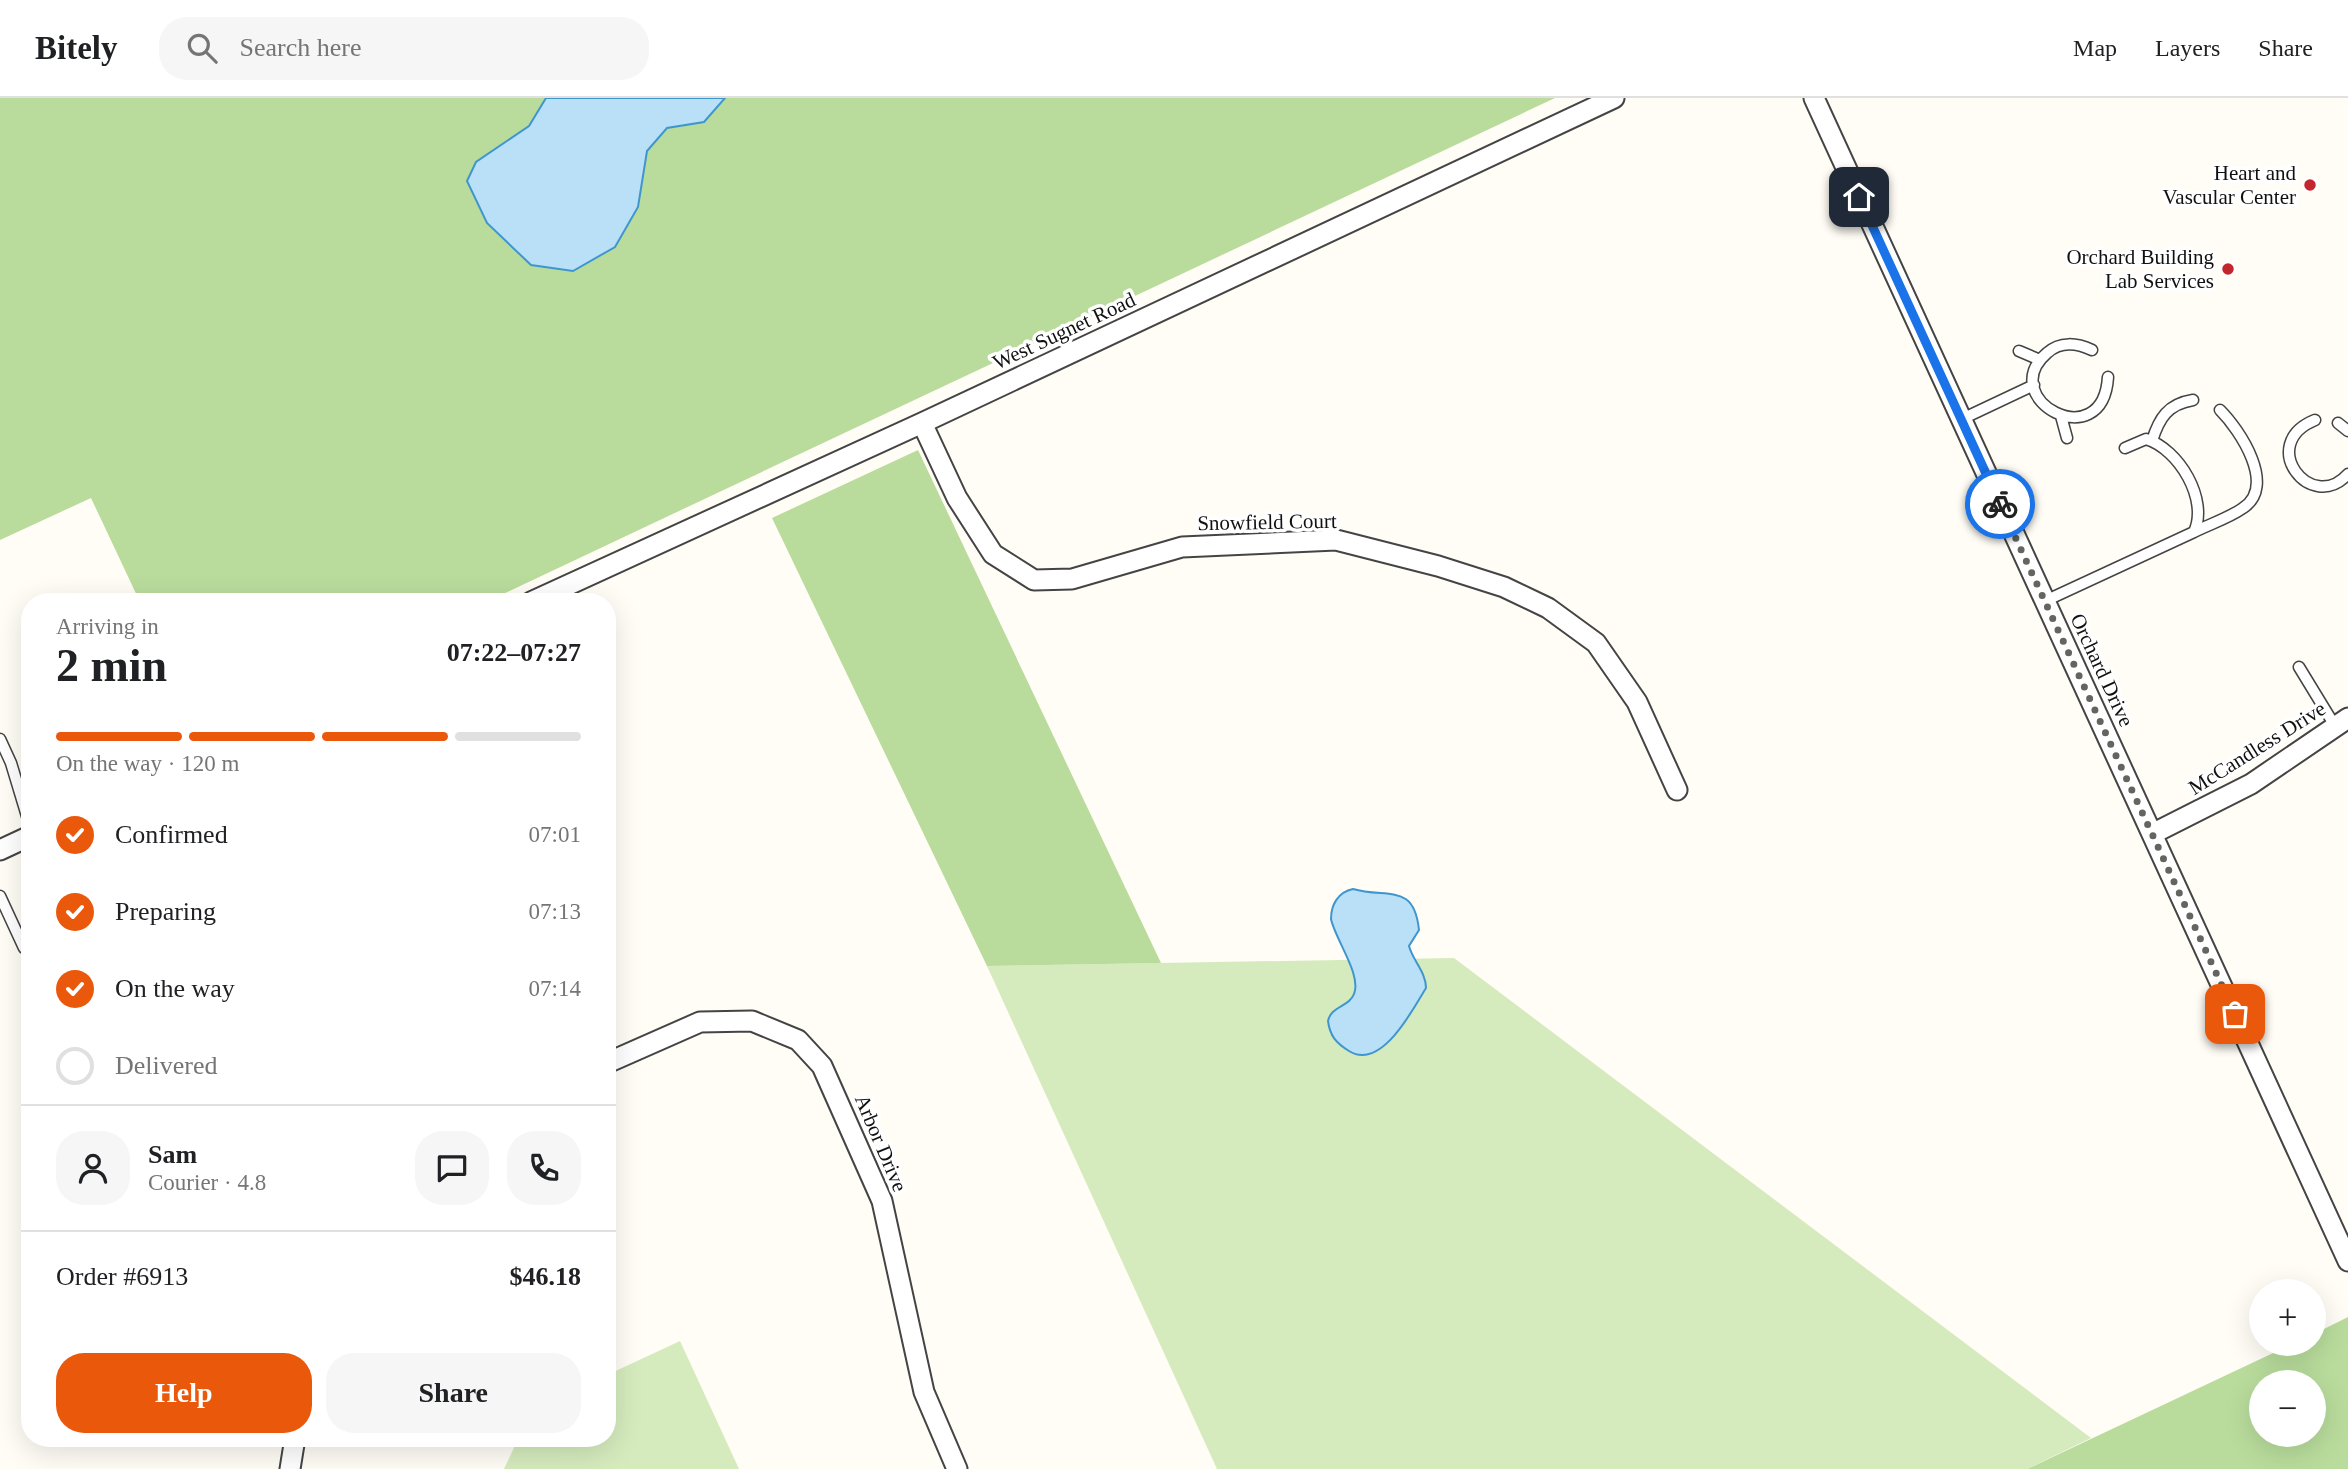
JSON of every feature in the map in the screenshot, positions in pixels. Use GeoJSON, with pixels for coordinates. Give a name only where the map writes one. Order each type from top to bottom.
{"type":"FeatureCollection","features":[{"type":"Feature","properties":{"kind":"street","name":"West Sugnet Road"},"geometry":{"type":"LineString","coordinates":[[551,593],[922,423],[1614,98]]}},
{"type":"Feature","properties":{"kind":"street","name":"Orchard Drive"},"geometry":{"type":"LineString","coordinates":[[1814,98],[2348,1261]]}},
{"type":"Feature","properties":{"kind":"street","name":"Snowfield Court"},"geometry":{"type":"LineString","coordinates":[[922,423],[957,498],[993,554],[1034,580],[1072,579],[1182,547],[1336,540],[1438,566],[1504,587],[1548,608],[1596,643],[1637,702],[1677,790]]}},
{"type":"Feature","properties":{"kind":"street","name":"McCandless Drive"},"geometry":{"type":"LineString","coordinates":[[2152,834],[2251,783],[2341,722]]}},
{"type":"Feature","properties":{"kind":"street"},"geometry":{"type":"LineString","coordinates":[[0,850],[21,840]]}},
{"type":"Feature","properties":{"kind":"street","name":"Arbor Drive"},"geometry":{"type":"LineString","coordinates":[[616,1059],[700,1022],[752,1021],[798,1040],[822,1066],[882,1201],[924,1392],[957,1469]]}},
{"type":"Feature","properties":{"kind":"street"},"geometry":{"type":"LineString","coordinates":[[290,1469],[294,1447]]}},
{"type":"Feature","properties":{"kind":"lane"},"geometry":{"type":"LineString","coordinates":[[2092,350],[2081,345],[2058,346],[2040,360],[2034,376],[2037,396],[2051,412],[2061,416],[2073,418],[2085,415],[2103,400],[2108,377]]}},
{"type":"Feature","properties":{"kind":"lane"},"geometry":{"type":"LineString","coordinates":[[2018,351],[2040,360]]}},
{"type":"Feature","properties":{"kind":"lane"},"geometry":{"type":"LineString","coordinates":[[1962,419],[2034,385]]}},
{"type":"Feature","properties":{"kind":"lane"},"geometry":{"type":"LineString","coordinates":[[2152,441],[2165,411],[2181,402],[2193,400]]}},
{"type":"Feature","properties":{"kind":"lane"},"geometry":{"type":"LineString","coordinates":[[2045,601],[2244,508],[2258,486],[2257,471],[2229,419],[2220,410]]}},
{"type":"Feature","properties":{"kind":"lane"},"geometry":{"type":"LineString","coordinates":[[2061,416],[2067,438]]}},
{"type":"Feature","properties":{"kind":"lane"},"geometry":{"type":"LineString","coordinates":[[2315,420],[2305,424],[2291,441],[2290,463],[2295,472],[2303,480],[2324,486],[2335,484],[2348,474]]}},
{"type":"Feature","properties":{"kind":"lane"},"geometry":{"type":"LineString","coordinates":[[2125,448],[2146,439],[2160,443],[2175,457],[2197,498],[2199,520],[2193,532]]}},
{"type":"Feature","properties":{"kind":"lane"},"geometry":{"type":"LineString","coordinates":[[2299,667],[2341,722]]}},
{"type":"Feature","properties":{"kind":"lane"},"geometry":{"type":"LineString","coordinates":[[0,739],[21,794]]}},
{"type":"Feature","properties":{"kind":"lane"},"geometry":{"type":"LineString","coordinates":[[0,896],[21,942]]}},
{"type":"Feature","properties":{"kind":"green space"},"geometry":{"type":"Polygon","coordinates":[[[0,98],[1555,98],[505,593],[136,593],[91,498],[0,540],[0,98]]]}},
{"type":"Feature","properties":{"kind":"green space"},"geometry":{"type":"Polygon","coordinates":[[[918,450],[1161,963],[987,966],[772,518],[918,450]]]}},
{"type":"Feature","properties":{"kind":"green space"},"geometry":{"type":"Polygon","coordinates":[[[1454,958],[2091,1438],[2027,1469],[1217,1469],[987,966],[1454,958]]]}},
{"type":"Feature","properties":{"kind":"green space"},"geometry":{"type":"Polygon","coordinates":[[[2348,1317],[2348,1469],[2027,1469],[2267,1356],[2326,1356],[2326,1328],[2348,1317]]]}},
{"type":"Feature","properties":{"kind":"green space"},"geometry":{"type":"Polygon","coordinates":[[[680,1341],[739,1469],[504,1469],[514,1447],[616,1447],[616,1371],[680,1341]]]}},
{"type":"Feature","properties":{"kind":"water"},"geometry":{"type":"Polygon","coordinates":[[[546,98],[725,98],[704,122],[667,128],[647,151],[638,207],[615,247],[573,271],[531,265],[487,223],[467,181],[476,162],[529,126],[546,98]]]}},
{"type":"Feature","properties":{"kind":"water"},"geometry":{"type":"Polygon","coordinates":[[[1353,889],[1397,895],[1412,905],[1419,930],[1409,946],[1424,977],[1426,988],[1394,1036],[1373,1053],[1361,1055],[1349,1051],[1337,1042],[1330,1031],[1328,1021],[1333,1012],[1348,1002],[1354,994],[1351,967],[1331,919],[1336,900],[1353,889]]]}},
{"type":"Feature","properties":{"kind":"way so far"},"geometry":{"type":"LineString","coordinates":[[2000,504],[2235,1014]]}},
{"type":"Feature","properties":{"kind":"place","name":"Heart and Vascular Center"},"geometry":{"type":"Point","coordinates":[2310,185]}},
{"type":"Feature","properties":{"kind":"place","name":"Orchard Building Lab Services"},"geometry":{"type":"Point","coordinates":[2228,269]}},
{"type":"Feature","properties":{"kind":"route"},"geometry":{"type":"LineString","coordinates":[[1859,197],[2000,504]]}}]}
